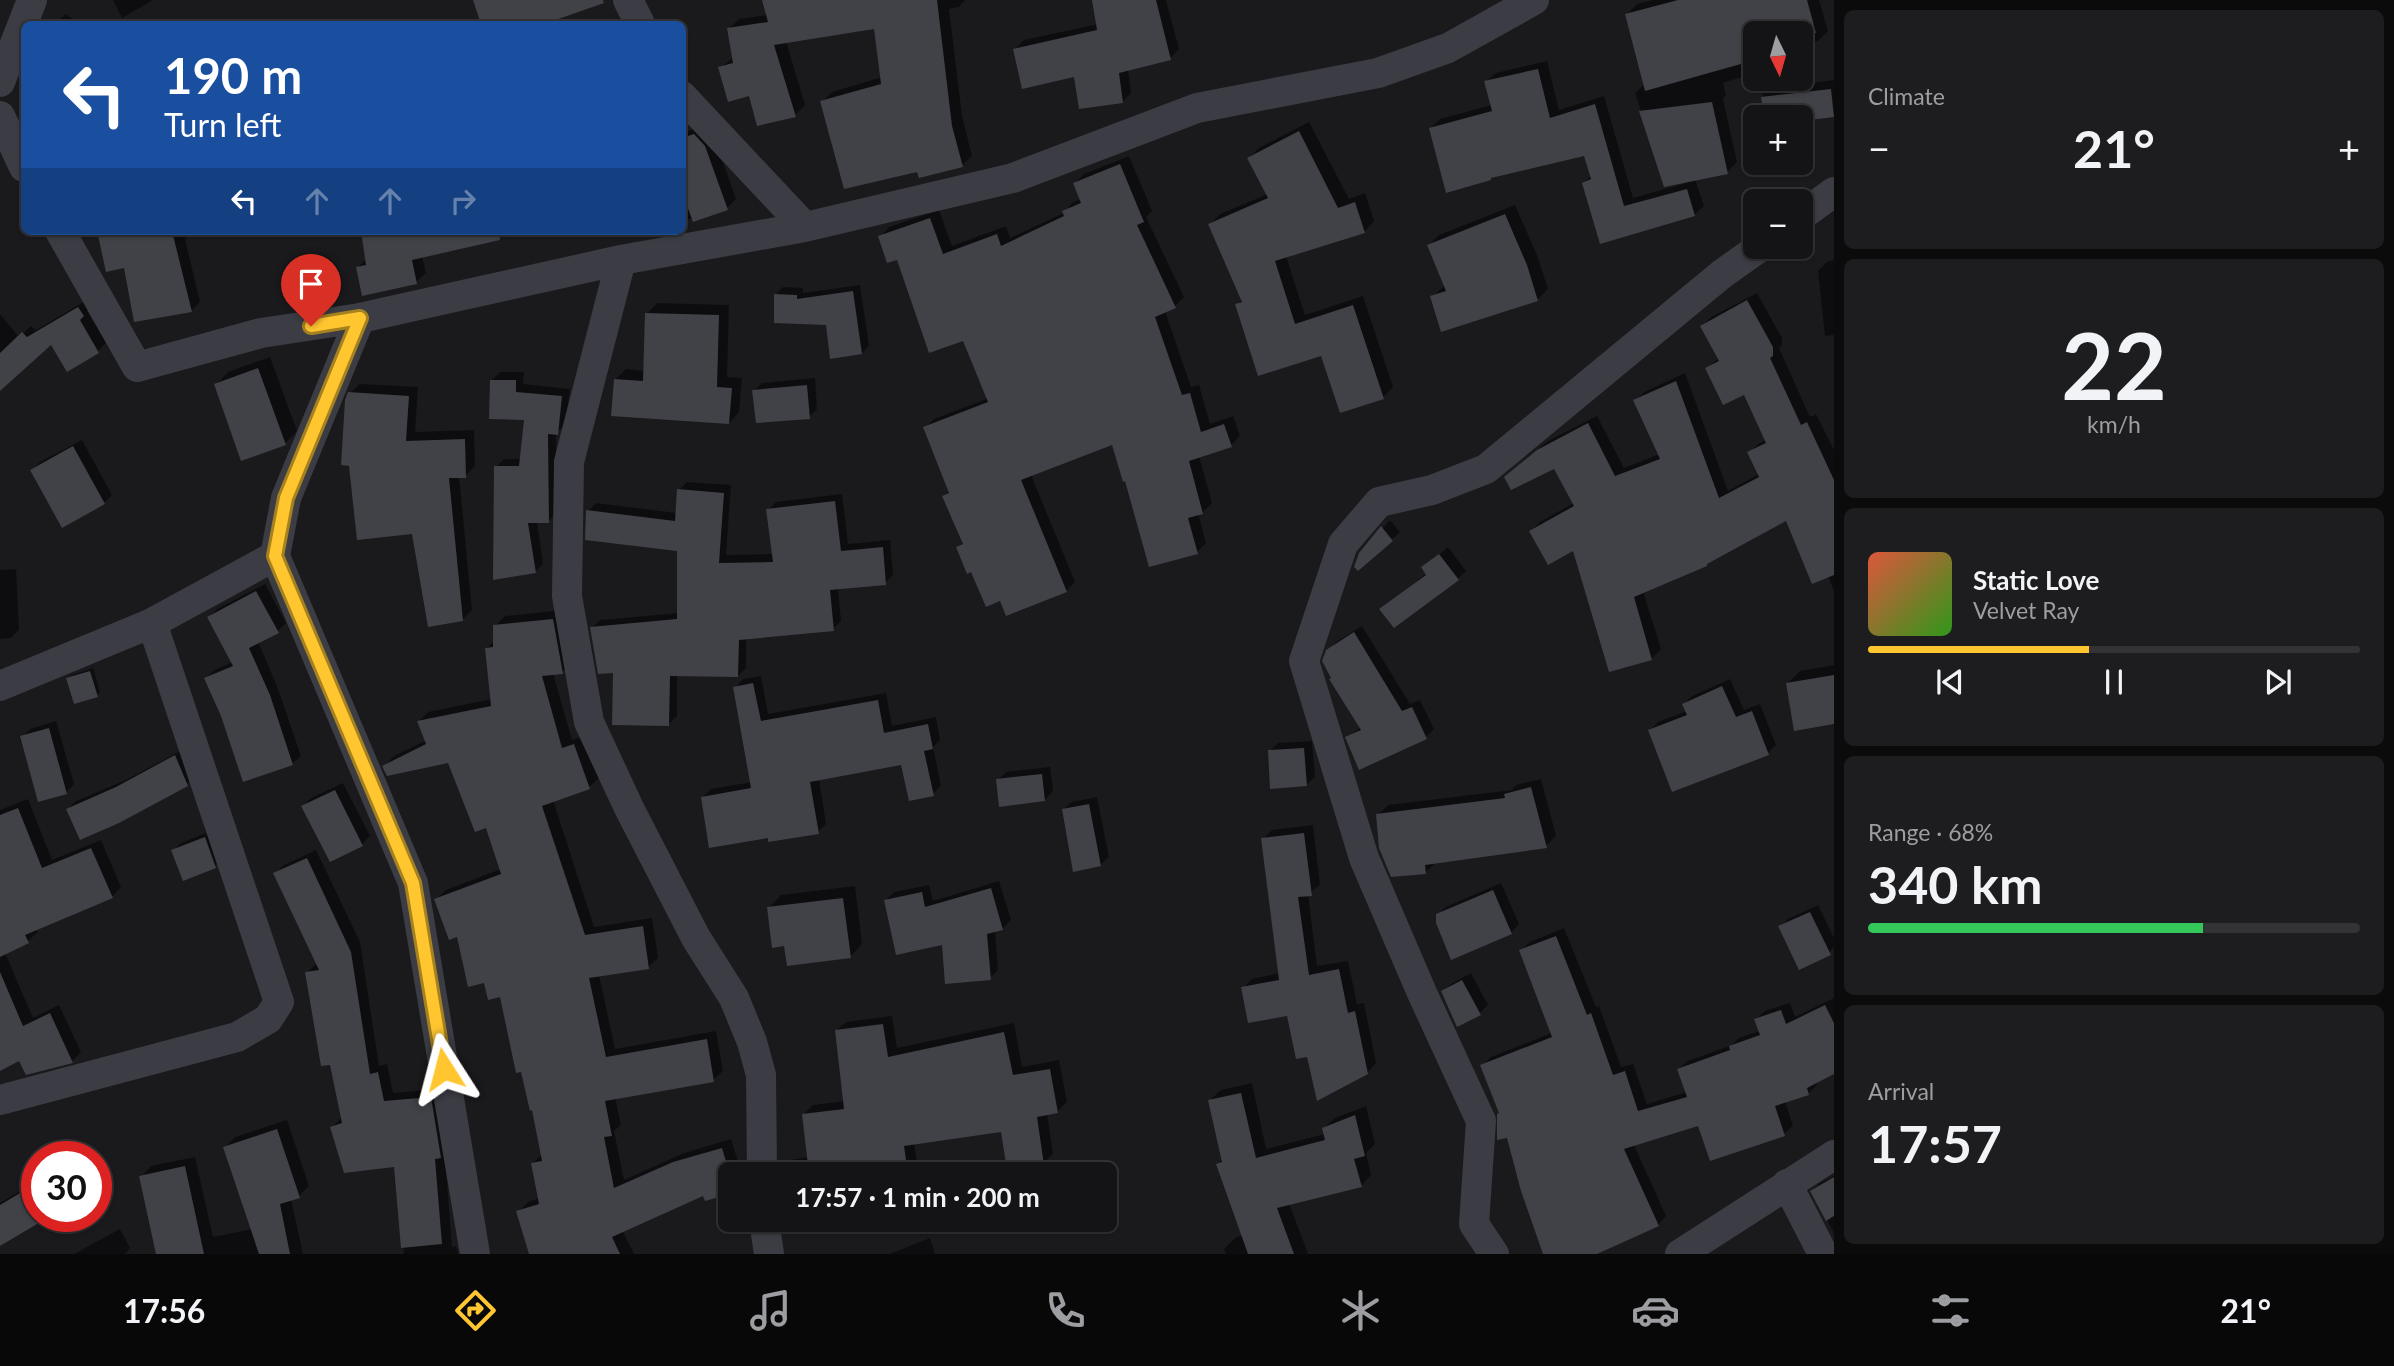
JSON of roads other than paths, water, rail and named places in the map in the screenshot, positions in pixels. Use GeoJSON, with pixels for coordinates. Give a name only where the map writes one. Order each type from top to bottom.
{"type":"FeatureCollection","features":[{"type":"Feature","properties":{"kind":"street"},"geometry":{"type":"LineString","coordinates":[[24,21],[32,0]]}},
{"type":"Feature","properties":{"kind":"street"},"geometry":{"type":"LineString","coordinates":[[628,0],[638,21]]}},
{"type":"Feature","properties":{"kind":"street"},"geometry":{"type":"LineString","coordinates":[[62,235],[137,367],[261,333],[360,318],[621,260],[805,226],[1013,178],[1197,108],[1378,73],[1448,48],[1534,0]]}},
{"type":"Feature","properties":{"kind":"street"},"geometry":{"type":"LineString","coordinates":[[0,82],[21,28]]}},
{"type":"Feature","properties":{"kind":"street"},"geometry":{"type":"LineString","coordinates":[[686,100],[805,226]]}},
{"type":"Feature","properties":{"kind":"street"},"geometry":{"type":"LineString","coordinates":[[0,116],[21,161]]}},
{"type":"Feature","properties":{"kind":"street"},"geometry":{"type":"LineString","coordinates":[[1813,207],[1834,192]]}},
{"type":"Feature","properties":{"kind":"street"},"geometry":{"type":"LineString","coordinates":[[1494,1254],[1474,1224],[1481,1121],[1364,858],[1304,661],[1343,544],[1379,502],[1432,490],[1486,469],[1743,259]]}},
{"type":"Feature","properties":{"kind":"street"},"geometry":{"type":"LineString","coordinates":[[621,260],[569,462],[567,596],[589,722],[629,808],[696,938],[734,998],[752,1042],[761,1075],[762,1162]]}},
{"type":"Feature","properties":{"kind":"street"},"geometry":{"type":"LineString","coordinates":[[360,318],[286,498],[275,556],[413,883],[475,1254]]}},
{"type":"Feature","properties":{"kind":"street"},"geometry":{"type":"LineString","coordinates":[[0,686],[152,623],[275,556]]}},
{"type":"Feature","properties":{"kind":"street"},"geometry":{"type":"LineString","coordinates":[[0,1100],[237,1037],[268,1019],[279,1002],[152,623]]}},
{"type":"Feature","properties":{"kind":"street"},"geometry":{"type":"LineString","coordinates":[[1680,1254],[1834,1155]]}},
{"type":"Feature","properties":{"kind":"street"},"geometry":{"type":"LineString","coordinates":[[1787,1184],[1823,1254]]}},
{"type":"Feature","properties":{"kind":"street"},"geometry":{"type":"LineString","coordinates":[[766,1232],[769,1254]]}}]}
